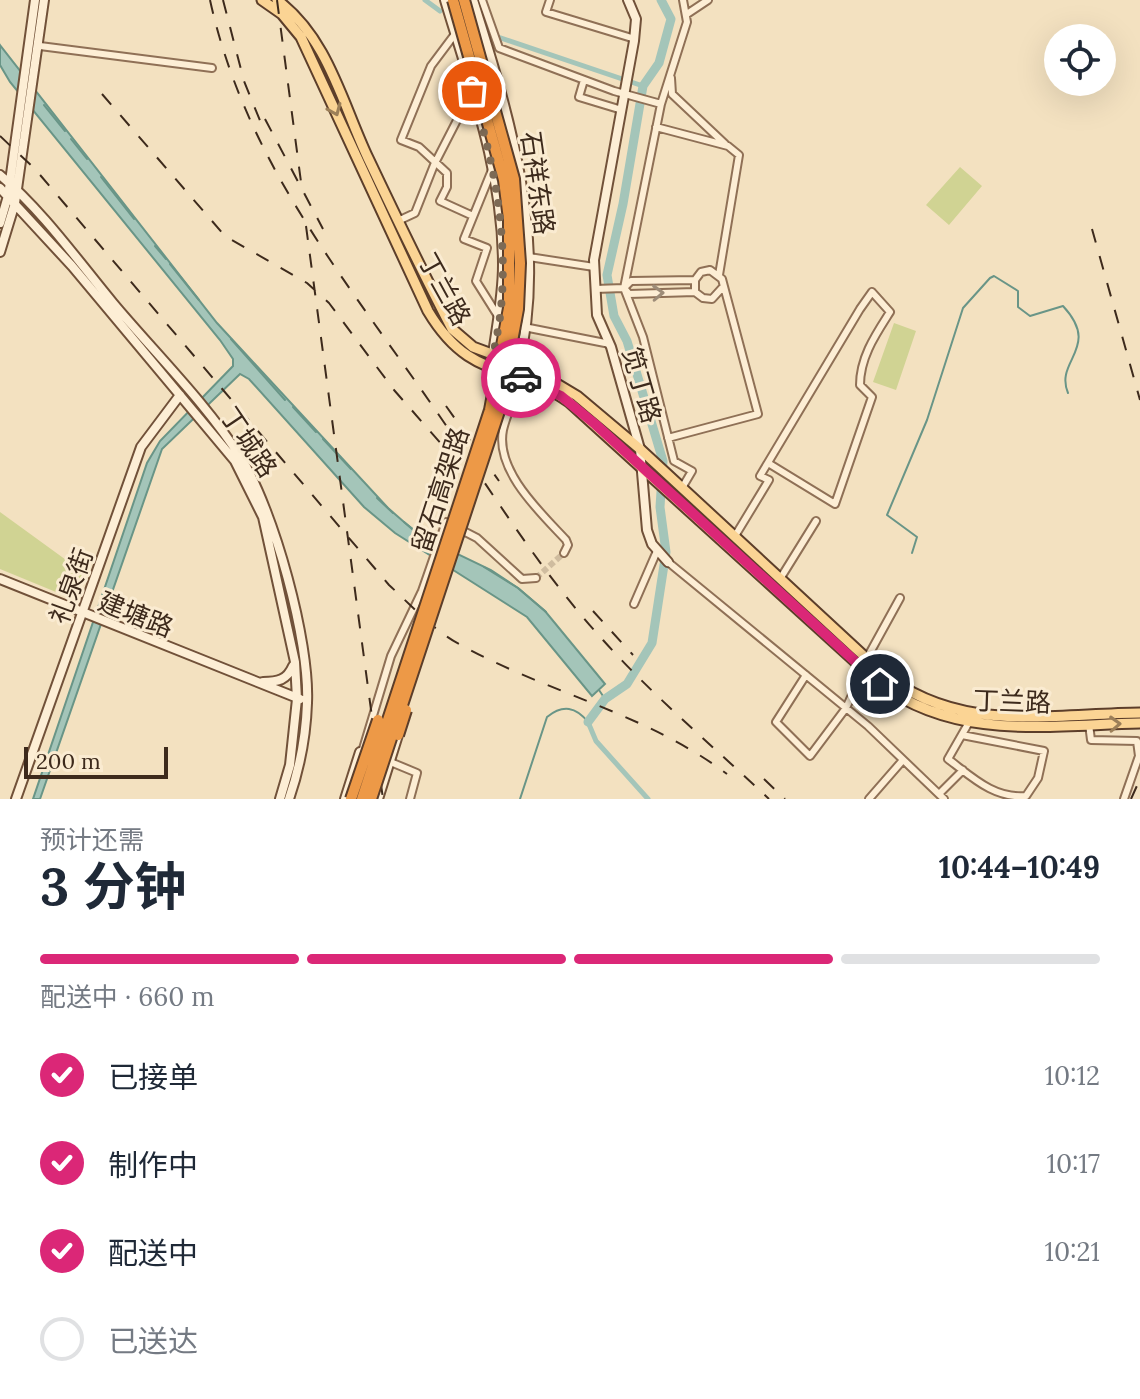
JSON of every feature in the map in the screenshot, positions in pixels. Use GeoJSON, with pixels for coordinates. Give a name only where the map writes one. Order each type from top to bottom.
{"type":"FeatureCollection","features":[{"type":"Feature","properties":{"kind":"highway","name":"留石高架路"},"geometry":{"type":"LineString","coordinates":[[371,799],[495,388],[505,340],[511,262],[509,219],[497,145],[453,0]]}},
{"type":"Feature","properties":{"kind":"highway","name":"留石高架路"},"geometry":{"type":"LineString","coordinates":[[362,799],[502,400],[514,342],[520,263],[512,167],[464,0]]}},
{"type":"Feature","properties":{"kind":"highway"},"geometry":{"type":"LineString","coordinates":[[398,735],[435,590]]}},
{"type":"Feature","properties":{"kind":"highway"},"geometry":{"type":"LineString","coordinates":[[351,799],[399,660],[435,590]]}},
{"type":"Feature","properties":{"kind":"main road"},"geometry":{"type":"LineString","coordinates":[[12,194],[9,183],[27,74],[35,0]]}},
{"type":"Feature","properties":{"kind":"main road"},"geometry":{"type":"LineString","coordinates":[[0,223],[12,194],[29,115],[44,0]]}},
{"type":"Feature","properties":{"kind":"main road","name":"丁兰路"},"geometry":{"type":"LineString","coordinates":[[262,0],[282,14],[313,60],[365,179],[444,338],[460,353],[491,369],[561,396],[671,478],[906,702],[968,724],[1006,727],[1140,723]]}},
{"type":"Feature","properties":{"kind":"main road","name":"丁兰路"},"geometry":{"type":"LineString","coordinates":[[277,0],[306,28],[323,55],[367,157],[452,329],[473,347],[519,363],[577,396],[640,449],[651,474],[672,494],[866,664],[909,693],[978,716],[1140,713]]}},
{"type":"Feature","properties":{"kind":"main road","name":"石祥东路"},"geometry":{"type":"LineString","coordinates":[[445,0],[494,166],[502,239],[500,318],[491,369]]}},
{"type":"Feature","properties":{"kind":"main road","name":"石祥东路"},"geometry":{"type":"LineString","coordinates":[[473,0],[518,161],[529,257],[524,327],[515,376]]}},
{"type":"Feature","properties":{"kind":"main road","name":"笕丁路"},"geometry":{"type":"LineString","coordinates":[[628,0],[636,19],[635,39],[628,93],[622,110],[594,267],[598,289],[597,315],[610,344],[640,449]]}},
{"type":"Feature","properties":{"kind":"main road"},"geometry":{"type":"LineString","coordinates":[[0,175],[9,183]]}},
{"type":"Feature","properties":{"kind":"main road","name":"丁城路"},"geometry":{"type":"LineString","coordinates":[[0,188],[12,194],[240,456],[271,516],[303,657],[307,702],[289,799]]}},
{"type":"Feature","properties":{"kind":"main road","name":"丁城路"},"geometry":{"type":"LineString","coordinates":[[12,194],[15,203],[180,395],[193,404]]}},
{"type":"Feature","properties":{"kind":"main road"},"geometry":{"type":"LineString","coordinates":[[0,252],[15,203]]}},
{"type":"Feature","properties":{"kind":"main road","name":"礼泉街"},"geometry":{"type":"LineString","coordinates":[[16,799],[86,615],[141,447],[180,395]]}},
{"type":"Feature","properties":{"kind":"main road","name":"丁城路"},"geometry":{"type":"LineString","coordinates":[[203,416],[235,461],[263,517],[295,662],[297,699],[290,765],[280,799]]}},
{"type":"Feature","properties":{"kind":"main road"},"geometry":{"type":"LineString","coordinates":[[646,462],[647,530],[662,557]]}},
{"type":"Feature","properties":{"kind":"main road","name":"建塘路"},"geometry":{"type":"LineString","coordinates":[[0,579],[307,702]]}},
{"type":"Feature","properties":{"kind":"main road"},"geometry":{"type":"LineString","coordinates":[[258,683],[280,681],[289,674],[295,662]]}},
{"type":"Feature","properties":{"kind":"main road"},"geometry":{"type":"LineString","coordinates":[[378,799],[398,735]]}},
{"type":"Feature","properties":{"kind":"main road"},"geometry":{"type":"LineString","coordinates":[[345,799],[360,752]]}},
{"type":"Feature","properties":{"kind":"street"},"geometry":{"type":"LineString","coordinates":[[482,0],[499,48],[584,80],[658,102]]}},
{"type":"Feature","properties":{"kind":"street"},"geometry":{"type":"LineString","coordinates":[[550,0],[546,12],[635,39]]}},
{"type":"Feature","properties":{"kind":"street"},"geometry":{"type":"LineString","coordinates":[[682,488],[692,471],[674,461],[643,337],[620,288],[656,127],[658,102],[670,75],[687,14],[683,0]]}},
{"type":"Feature","properties":{"kind":"street"},"geometry":{"type":"LineString","coordinates":[[687,14],[708,0]]}},
{"type":"Feature","properties":{"kind":"street"},"geometry":{"type":"LineString","coordinates":[[455,34],[431,66],[401,140],[419,147],[434,165],[447,173],[447,187],[440,201],[473,216]]}},
{"type":"Feature","properties":{"kind":"street"},"geometry":{"type":"LineString","coordinates":[[40,46],[212,68]]}},
{"type":"Feature","properties":{"kind":"street"},"geometry":{"type":"LineString","coordinates":[[668,438],[758,414],[719,275],[739,155],[672,94],[670,75]]}},
{"type":"Feature","properties":{"kind":"street"},"geometry":{"type":"LineString","coordinates":[[584,80],[579,97],[622,110]]}},
{"type":"Feature","properties":{"kind":"street"},"geometry":{"type":"LineString","coordinates":[[400,220],[415,213],[434,165],[472,91]]}},
{"type":"Feature","properties":{"kind":"street"},"geometry":{"type":"LineString","coordinates":[[656,127],[728,146]]}},
{"type":"Feature","properties":{"kind":"street"},"geometry":{"type":"LineString","coordinates":[[494,166],[464,239],[487,248],[476,281],[500,318]]}},
{"type":"Feature","properties":{"kind":"street"},"geometry":{"type":"LineString","coordinates":[[529,257],[594,267]]}},
{"type":"Feature","properties":{"kind":"street"},"geometry":{"type":"LineString","coordinates":[[598,289],[620,288],[631,281],[695,280],[705,270],[719,275]]}},
{"type":"Feature","properties":{"kind":"street"},"geometry":{"type":"LineString","coordinates":[[695,280],[695,292]]}},
{"type":"Feature","properties":{"kind":"street"},"geometry":{"type":"LineString","coordinates":[[620,288],[629,294],[695,292],[707,299],[717,296],[722,288]]}},
{"type":"Feature","properties":{"kind":"street"},"geometry":{"type":"LineString","coordinates":[[735,536],[769,480],[760,476],[872,292],[890,312],[872,341],[860,374],[860,385],[872,397],[835,504],[768,463]]}},
{"type":"Feature","properties":{"kind":"street"},"geometry":{"type":"LineString","coordinates":[[524,327],[610,344]]}},
{"type":"Feature","properties":{"kind":"street"},"geometry":{"type":"LineString","coordinates":[[515,376],[517,386],[503,428],[503,453],[521,488],[566,540],[568,545],[564,553]]}},
{"type":"Feature","properties":{"kind":"street"},"geometry":{"type":"LineString","coordinates":[[780,579],[816,521]]}},
{"type":"Feature","properties":{"kind":"street"},"geometry":{"type":"LineString","coordinates":[[410,799],[417,773],[360,752],[391,656],[419,600],[446,522],[477,538],[522,579],[536,578]]}},
{"type":"Feature","properties":{"kind":"street"},"geometry":{"type":"LineString","coordinates":[[634,604],[662,557],[846,708],[941,796],[963,770]]}},
{"type":"Feature","properties":{"kind":"street"},"geometry":{"type":"LineString","coordinates":[[806,675],[776,722],[810,756],[846,708],[900,598]]}},
{"type":"Feature","properties":{"kind":"street"},"geometry":{"type":"LineString","coordinates":[[962,735],[1044,751],[1038,778],[1026,796],[1018,798],[997,794],[948,759],[968,724]]}},
{"type":"Feature","properties":{"kind":"street"},"geometry":{"type":"LineString","coordinates":[[1089,724],[1091,740],[1137,741],[1139,756],[1124,799]]}},
{"type":"Feature","properties":{"kind":"street"},"geometry":{"type":"LineString","coordinates":[[869,799],[903,760]]}},
{"type":"Feature","properties":{"kind":"green space"},"geometry":{"type":"Polygon","coordinates":[[[960,167],[982,186],[949,225],[926,205],[960,167]]]}},
{"type":"Feature","properties":{"kind":"green space"},"geometry":{"type":"Polygon","coordinates":[[[894,323],[916,331],[896,390],[873,382],[894,323]]]}},
{"type":"Feature","properties":{"kind":"green space"},"geometry":{"type":"Polygon","coordinates":[[[0,512],[84,573],[73,599],[0,569],[0,512]]]}},
{"type":"Feature","properties":{"kind":"water"},"geometry":{"type":"Polygon","coordinates":[[[0,45],[217,323],[388,508],[420,536],[491,570],[518,588],[545,611],[605,684],[592,696],[527,617],[395,533],[364,507],[249,379],[240,374],[162,449],[40,799],[33,799],[147,463],[160,441],[233,366],[233,359],[10,82],[0,65],[0,45]]]}},
{"type":"Feature","properties":{"kind":"waterway"},"geometry":{"type":"LineString","coordinates":[[425,0],[440,11]]}},
{"type":"Feature","properties":{"kind":"waterway"},"geometry":{"type":"LineString","coordinates":[[588,722],[605,699],[627,684],[652,643],[666,552],[660,507],[663,461],[627,341],[614,316],[607,275],[623,204],[643,86],[659,63],[671,19],[661,0]]}},
{"type":"Feature","properties":{"kind":"waterway"},"geometry":{"type":"LineString","coordinates":[[489,34],[643,86]]}},
{"type":"Feature","properties":{"kind":"waterway"},"geometry":{"type":"LineString","coordinates":[[44,105],[65,131]]}},
{"type":"Feature","properties":{"kind":"waterway"},"geometry":{"type":"LineString","coordinates":[[71,139],[87,159]]}},
{"type":"Feature","properties":{"kind":"waterway"},"geometry":{"type":"LineString","coordinates":[[101,177],[134,219]]}},
{"type":"Feature","properties":{"kind":"waterway"},"geometry":{"type":"LineString","coordinates":[[155,246],[166,259]]}},
{"type":"Feature","properties":{"kind":"waterway"},"geometry":{"type":"LineString","coordinates":[[170,264],[199,300]]}},
{"type":"Feature","properties":{"kind":"waterway"},"geometry":{"type":"LineString","coordinates":[[912,553],[917,537],[887,515],[927,420],[963,308],[990,278],[994,276],[1018,291],[1018,307],[1030,316],[1063,306],[1074,320],[1078,343],[1067,371],[1065,382],[1068,393]]}},
{"type":"Feature","properties":{"kind":"waterway"},"geometry":{"type":"LineString","coordinates":[[231,339],[285,400]]}},
{"type":"Feature","properties":{"kind":"waterway"},"geometry":{"type":"LineString","coordinates":[[293,407],[316,432]]}},
{"type":"Feature","properties":{"kind":"waterway"},"geometry":{"type":"LineString","coordinates":[[323,439],[351,469]]}},
{"type":"Feature","properties":{"kind":"waterway"},"geometry":{"type":"LineString","coordinates":[[377,498],[393,513]]}},
{"type":"Feature","properties":{"kind":"waterway"},"geometry":{"type":"LineString","coordinates":[[404,522],[424,538]]}},
{"type":"Feature","properties":{"kind":"waterway"},"geometry":{"type":"LineString","coordinates":[[484,567],[518,588],[546,612]]}},
{"type":"Feature","properties":{"kind":"waterway"},"geometry":{"type":"LineString","coordinates":[[599,690],[605,699]]}},
{"type":"Feature","properties":{"kind":"waterway"},"geometry":{"type":"LineString","coordinates":[[520,799],[547,717],[558,710],[569,709],[588,722]]}},
{"type":"Feature","properties":{"kind":"waterway"},"geometry":{"type":"LineString","coordinates":[[588,722],[596,741],[648,799]]}},
{"type":"Feature","properties":{"kind":"tunnel"},"geometry":{"type":"LineString","coordinates":[[536,578],[564,553]]}},
{"type":"Feature","properties":{"kind":"railway"},"geometry":{"type":"LineString","coordinates":[[210,0],[226,58],[247,112],[300,213],[514,526],[579,613],[623,661],[769,799]]}},
{"type":"Feature","properties":{"kind":"railway"},"geometry":{"type":"LineString","coordinates":[[223,0],[244,81],[265,133]]}},
{"type":"Feature","properties":{"kind":"railway"},"geometry":{"type":"LineString","coordinates":[[277,0],[301,182]]}},
{"type":"Feature","properties":{"kind":"railway"},"geometry":{"type":"LineString","coordinates":[[102,94],[225,236],[307,283],[329,303],[394,390],[465,471]]}},
{"type":"Feature","properties":{"kind":"railway"},"geometry":{"type":"LineString","coordinates":[[265,119],[323,229]]}},
{"type":"Feature","properties":{"kind":"railway"},"geometry":{"type":"LineString","coordinates":[[0,136],[35,169],[389,585],[431,624],[449,638],[492,661],[663,735],[727,774]]}},
{"type":"Feature","properties":{"kind":"railway"},"geometry":{"type":"LineString","coordinates":[[306,226],[383,799]]}},
{"type":"Feature","properties":{"kind":"railway"},"geometry":{"type":"LineString","coordinates":[[1092,229],[1140,400]]}},
{"type":"Feature","properties":{"kind":"railway"},"geometry":{"type":"LineString","coordinates":[[446,406],[499,481]]}},
{"type":"Feature","properties":{"kind":"railway"},"geometry":{"type":"LineString","coordinates":[[593,611],[633,655]]}},
{"type":"Feature","properties":{"kind":"railway"},"geometry":{"type":"LineString","coordinates":[[764,779],[785,799]]}},
{"type":"Feature","properties":{"kind":"railway"},"geometry":{"type":"LineString","coordinates":[[1131,799],[1140,779]]}},
{"type":"Feature","properties":{"kind":"way so far"},"geometry":{"type":"LineString","coordinates":[[472,91],[488,141],[499,203],[503,265],[497,341],[491,369],[521,378]]}},
{"type":"Feature","properties":{"kind":"route"},"geometry":{"type":"LineString","coordinates":[[521,378],[561,396],[595,424],[880,684]]}}]}
